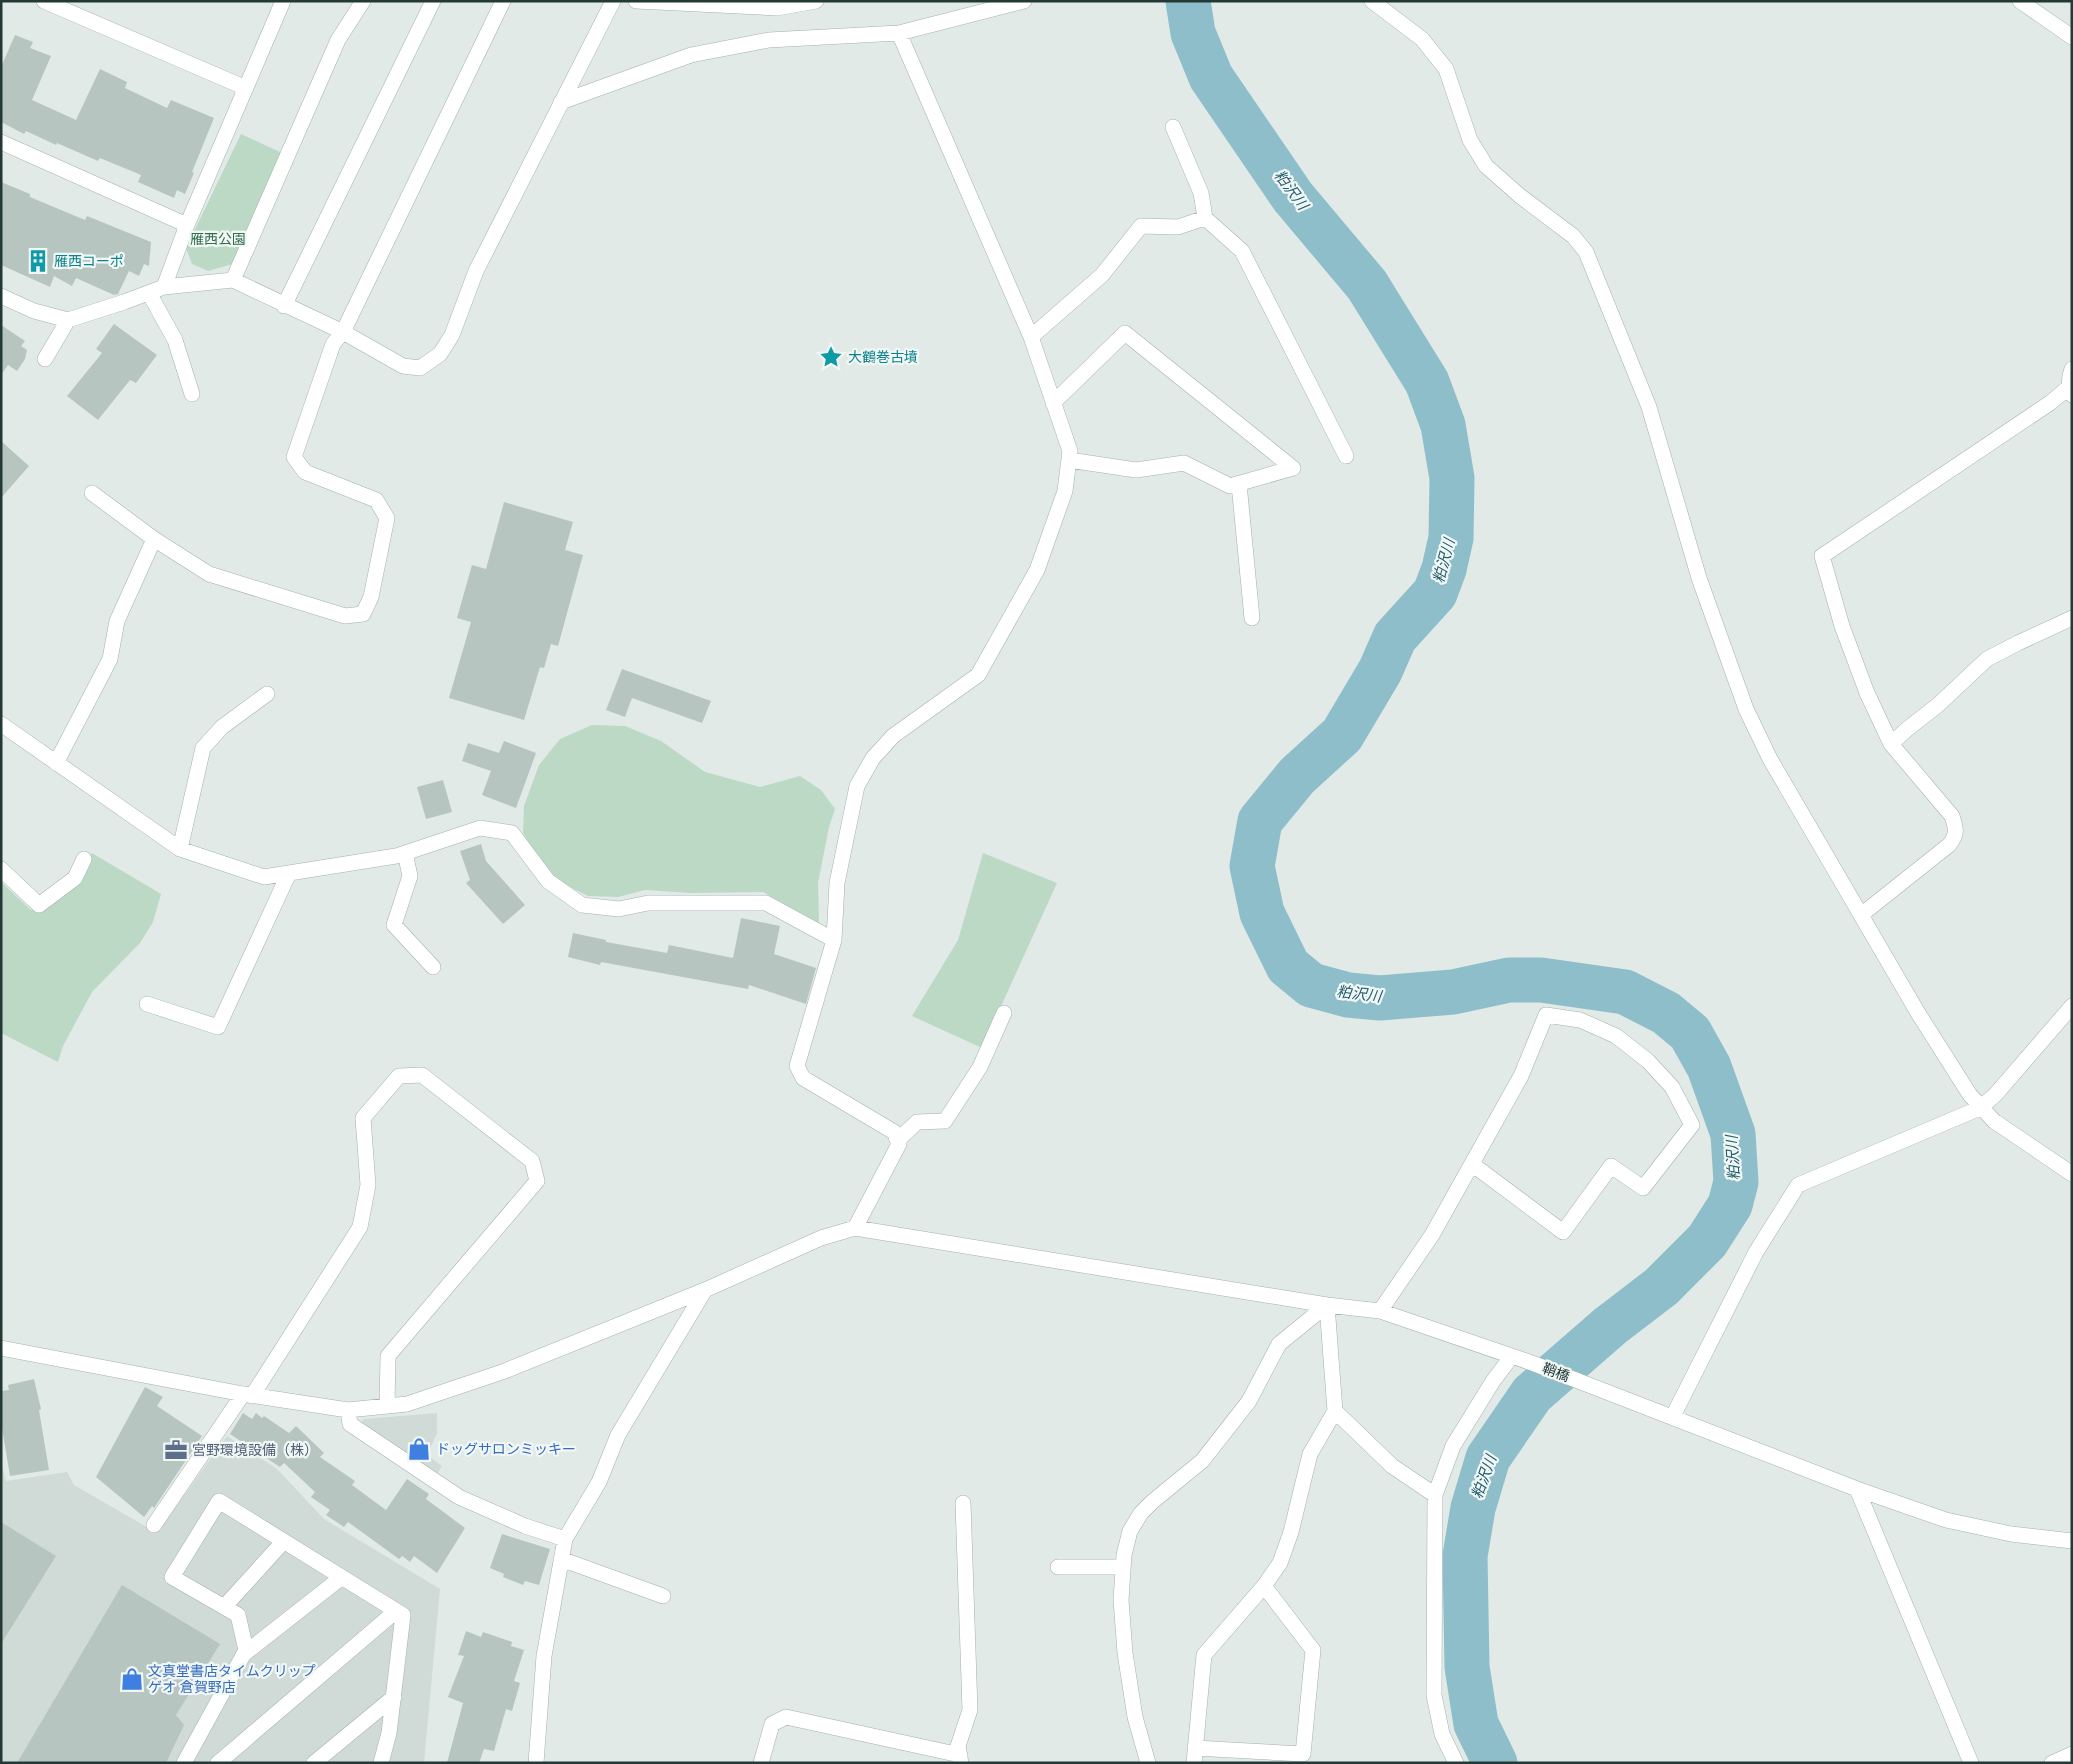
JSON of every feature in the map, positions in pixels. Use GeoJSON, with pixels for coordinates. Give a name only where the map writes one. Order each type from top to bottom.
{"type":"FeatureCollection","features":[{"type":"Feature","properties":{"kind":"street"},"geometry":{"type":"LineString","coordinates":[[44,1],[246,88]]}},
{"type":"Feature","properties":{"kind":"street"},"geometry":{"type":"LineString","coordinates":[[164,287],[187,225],[283,1]]}},
{"type":"Feature","properties":{"kind":"street"},"geometry":{"type":"LineString","coordinates":[[233,280],[338,40],[363,1]]}},
{"type":"Feature","properties":{"kind":"street"},"geometry":{"type":"LineString","coordinates":[[284,306],[433,1]]}},
{"type":"Feature","properties":{"kind":"street"},"geometry":{"type":"LineString","coordinates":[[92,493],[154,539],[209,574],[345,616],[363,614],[371,596],[386,518],[376,500],[305,472],[294,457],[333,344],[343,332],[503,1]]}},
{"type":"Feature","properties":{"kind":"street"},"geometry":{"type":"LineString","coordinates":[[1,296],[34,311],[68,320],[164,287],[233,280],[284,306],[343,332],[403,366],[420,368],[440,354],[452,335],[476,271],[613,1]]}},
{"type":"Feature","properties":{"kind":"street"},"geometry":{"type":"LineString","coordinates":[[636,1],[777,8],[816,1]]}},
{"type":"Feature","properties":{"kind":"street"},"geometry":{"type":"LineString","coordinates":[[561,102],[691,55],[769,40],[899,33],[1024,1]]}},
{"type":"Feature","properties":{"kind":"street"},"geometry":{"type":"LineString","coordinates":[[1372,1],[1422,39],[1446,69],[1470,140],[1486,166],[1520,196],[1573,236],[1586,252],[1649,407],[1699,578],[1746,709],[1770,759],[1918,1013],[1980,1108],[1994,1121],[2072,1174]]}},
{"type":"Feature","properties":{"kind":"street"},"geometry":{"type":"LineString","coordinates":[[2020,1],[2072,37]]}},
{"type":"Feature","properties":{"kind":"street"},"geometry":{"type":"LineString","coordinates":[[1,1348],[248,1395],[348,1410],[407,1404],[502,1372],[705,1290],[821,1238],[855,1228],[899,1144],[898,1140],[894,1132],[803,1078],[797,1066],[834,940],[836,883],[857,786],[873,758],[893,736],[978,675],[1036,570],[1065,491],[1070,451],[1031,337],[899,33]]}},
{"type":"Feature","properties":{"kind":"street"},"geometry":{"type":"LineString","coordinates":[[1173,127],[1201,193],[1205,218],[1242,251],[1346,456]]}},
{"type":"Feature","properties":{"kind":"street"},"geometry":{"type":"LineString","coordinates":[[1,142],[187,225]]}},
{"type":"Feature","properties":{"kind":"street"},"geometry":{"type":"LineString","coordinates":[[1031,337],[1102,274],[1141,226],[1178,227],[1205,218]]}},
{"type":"Feature","properties":{"kind":"street"},"geometry":{"type":"LineString","coordinates":[[149,293],[175,340],[192,394]]}},
{"type":"Feature","properties":{"kind":"street"},"geometry":{"type":"LineString","coordinates":[[45,359],[68,320]]}},
{"type":"Feature","properties":{"kind":"street"},"geometry":{"type":"LineString","coordinates":[[1053,403],[1124,333],[1294,468],[1230,486],[1184,463],[1136,470],[1069,460]]}},
{"type":"Feature","properties":{"kind":"street"},"geometry":{"type":"LineString","coordinates":[[1861,915],[1949,844],[1955,837],[1956,829],[1952,816],[1891,744],[1867,693],[1842,626],[1822,556],[2070,391],[2069,377],[2072,369]]}},
{"type":"Feature","properties":{"kind":"street"},"geometry":{"type":"LineString","coordinates":[[1239,484],[1252,618]]}},
{"type":"Feature","properties":{"kind":"street"},"geometry":{"type":"LineString","coordinates":[[56,763],[110,659],[117,621],[154,539]]}},
{"type":"Feature","properties":{"kind":"street"},"geometry":{"type":"LineString","coordinates":[[1891,744],[1938,705],[1988,659],[2072,618]]}},
{"type":"Feature","properties":{"kind":"street"},"geometry":{"type":"LineString","coordinates":[[180,849],[204,748],[222,727],[267,694]]}},
{"type":"Feature","properties":{"kind":"street"},"geometry":{"type":"LineString","coordinates":[[1,724],[180,849],[264,877],[396,856],[480,828],[512,833],[548,881],[582,905],[619,909],[648,904],[766,903],[834,940]]}},
{"type":"Feature","properties":{"kind":"street"},"geometry":{"type":"LineString","coordinates":[[405,853],[410,876],[394,925],[433,967]]}},
{"type":"Feature","properties":{"kind":"street"},"geometry":{"type":"LineString","coordinates":[[1,869],[39,905],[75,878],[84,859]]}},
{"type":"Feature","properties":{"kind":"street"},"geometry":{"type":"LineString","coordinates":[[147,1004],[218,1027],[288,873]]}},
{"type":"Feature","properties":{"kind":"street"},"geometry":{"type":"LineString","coordinates":[[1673,1416],[1756,1252],[1798,1185],[1980,1108],[1995,1095],[2072,1006]]}},
{"type":"Feature","properties":{"kind":"street"},"geometry":{"type":"LineString","coordinates":[[898,1140],[918,1122],[945,1121],[980,1066],[1004,1014]]}},
{"type":"Feature","properties":{"kind":"street"},"geometry":{"type":"LineString","coordinates":[[1380,1311],[1432,1235],[1472,1164],[1521,1076],[1546,1015],[1580,1020],[1616,1036],[1648,1061],[1672,1087],[1692,1125],[1643,1188],[1611,1166],[1564,1232],[1472,1164]]}},
{"type":"Feature","properties":{"kind":"street"},"geometry":{"type":"LineString","coordinates":[[154,1525],[248,1395],[360,1226],[368,1185],[363,1118],[399,1076],[422,1075],[532,1162],[537,1181],[388,1356],[388,1406]]}},
{"type":"Feature","properties":{"kind":"street","name":"鞘橋"},"geometry":{"type":"LineString","coordinates":[[855,1228],[1327,1305],[1380,1311],[1532,1363],[1673,1416],[1857,1489],[1946,1520],[2011,1534],[2072,1541]]}},
{"type":"Feature","properties":{"kind":"street"},"geometry":{"type":"LineString","coordinates":[[536,1763],[544,1656],[565,1539],[599,1482],[618,1435],[705,1290]]}},
{"type":"Feature","properties":{"kind":"street"},"geometry":{"type":"LineString","coordinates":[[1264,1586],[1313,1650],[1303,1754],[1194,1755],[1204,1655],[1264,1586],[1280,1563],[1291,1532],[1310,1454],[1335,1411],[1327,1305]]}},
{"type":"Feature","properties":{"kind":"street"},"geometry":{"type":"LineString","coordinates":[[1148,1763],[1135,1717],[1125,1653],[1121,1600],[1124,1555],[1130,1531],[1141,1513],[1202,1462],[1249,1401],[1279,1344],[1327,1305]]}},
{"type":"Feature","properties":{"kind":"street"},"geometry":{"type":"LineString","coordinates":[[1456,1763],[1442,1734],[1434,1695],[1435,1495],[1453,1446],[1493,1381],[1512,1356]]}},
{"type":"Feature","properties":{"kind":"street"},"geometry":{"type":"LineString","coordinates":[[348,1410],[350,1424],[459,1497],[525,1526],[565,1539]]}},
{"type":"Feature","properties":{"kind":"street"},"geometry":{"type":"LineString","coordinates":[[1335,1411],[1392,1466],[1435,1495]]}},
{"type":"Feature","properties":{"kind":"street"},"geometry":{"type":"LineString","coordinates":[[1857,1489],[1971,1763]]}},
{"type":"Feature","properties":{"kind":"street"},"geometry":{"type":"LineString","coordinates":[[184,1763],[246,1650],[238,1615],[172,1577],[219,1501],[403,1614],[390,1732],[381,1763]]}},
{"type":"Feature","properties":{"kind":"street"},"geometry":{"type":"LineString","coordinates":[[761,1763],[772,1724],[786,1717],[960,1759],[958,1746],[970,1710],[963,1503]]}},
{"type":"Feature","properties":{"kind":"street"},"geometry":{"type":"LineString","coordinates":[[224,1607],[284,1541]]}},
{"type":"Feature","properties":{"kind":"street"},"geometry":{"type":"LineString","coordinates":[[561,1559],[664,1596]]}},
{"type":"Feature","properties":{"kind":"street"},"geometry":{"type":"LineString","coordinates":[[1058,1567],[1123,1567]]}},
{"type":"Feature","properties":{"kind":"street"},"geometry":{"type":"LineString","coordinates":[[244,1654],[342,1577]]}},
{"type":"Feature","properties":{"kind":"street"},"geometry":{"type":"LineString","coordinates":[[218,1763],[396,1611]]}},
{"type":"Feature","properties":{"kind":"street"},"geometry":{"type":"LineString","coordinates":[[314,1763],[394,1697]]}},
{"type":"Feature","properties":{"kind":"street"},"geometry":{"type":"LineString","coordinates":[[2052,1763],[2072,1754]]}},
{"type":"Feature","properties":{"kind":"shaded area"},"geometry":{"type":"Polygon","coordinates":[[[437,1413],[437,1433],[427,1455],[442,1466],[436,1475],[360,1425],[364,1419],[437,1413]]]}},
{"type":"Feature","properties":{"kind":"shaded area"},"geometry":{"type":"Polygon","coordinates":[[[227,1436],[277,1469],[324,1519],[440,1589],[424,1763],[1,1763],[1,1463],[6,1481],[67,1472],[74,1485],[157,1533],[227,1436]]]}},
{"type":"Feature","properties":{"kind":"green space","name":"雁西公園"},"geometry":{"type":"Polygon","coordinates":[[[241,134],[282,153],[236,263],[208,271],[192,264],[186,248],[241,134]]]}},
{"type":"Feature","properties":{"kind":"green space"},"geometry":{"type":"Polygon","coordinates":[[[592,725],[625,726],[661,741],[705,772],[760,787],[800,776],[821,790],[835,809],[829,827],[818,883],[819,923],[763,892],[691,893],[645,890],[618,897],[588,896],[560,882],[539,861],[523,833],[524,806],[539,765],[560,739],[592,725]]]}},
{"type":"Feature","properties":{"kind":"green space"},"geometry":{"type":"Polygon","coordinates":[[[92,853],[161,894],[153,922],[140,943],[92,992],[63,1046],[58,1062],[1,1033],[1,882],[31,910],[82,870],[92,853]]]}},
{"type":"Feature","properties":{"kind":"green space"},"geometry":{"type":"Polygon","coordinates":[[[983,853],[1057,883],[982,1048],[912,1016],[958,940],[983,853]]]}},
{"type":"Feature","properties":{"kind":"building"},"geometry":{"type":"Polygon","coordinates":[[[15,35],[33,42],[30,48],[51,56],[32,100],[76,120],[100,69],[127,82],[125,88],[167,108],[171,100],[214,118],[185,194],[177,190],[174,198],[138,182],[141,175],[100,158],[98,161],[57,143],[56,145],[26,131],[24,134],[1,122],[1,67],[15,35]]]}},
{"type":"Feature","properties":{"kind":"building"},"geometry":{"type":"Polygon","coordinates":[[[1,182],[30,194],[30,197],[85,220],[87,216],[151,242],[149,266],[144,264],[139,276],[129,271],[118,294],[114,295],[76,278],[72,286],[54,276],[50,287],[1,265],[1,182]]]}},
{"type":"Feature","properties":{"kind":"building"},"geometry":{"type":"Polygon","coordinates":[[[114,324],[157,355],[136,383],[130,380],[98,420],[67,396],[102,353],[96,349],[114,324]]]}},
{"type":"Feature","properties":{"kind":"building"},"geometry":{"type":"Polygon","coordinates":[[[1,325],[25,341],[21,346],[27,350],[25,359],[17,371],[8,365],[1,375],[1,325]]]}},
{"type":"Feature","properties":{"kind":"building"},"geometry":{"type":"Polygon","coordinates":[[[1,441],[29,466],[1,498],[1,441]]]}},
{"type":"Feature","properties":{"kind":"building"},"geometry":{"type":"Polygon","coordinates":[[[504,502],[573,522],[565,550],[583,555],[558,646],[551,644],[544,668],[540,667],[524,720],[449,698],[471,622],[457,618],[472,565],[486,569],[504,502]]]}},
{"type":"Feature","properties":{"kind":"building"},"geometry":{"type":"Polygon","coordinates":[[[622,669],[711,701],[702,723],[632,698],[625,717],[606,710],[622,669]]]}},
{"type":"Feature","properties":{"kind":"building"},"geometry":{"type":"Polygon","coordinates":[[[504,741],[536,753],[516,808],[482,795],[491,771],[462,761],[468,743],[499,753],[504,741]]]}},
{"type":"Feature","properties":{"kind":"building"},"geometry":{"type":"Polygon","coordinates":[[[443,780],[452,812],[426,819],[417,787],[443,780]]]}},
{"type":"Feature","properties":{"kind":"building"},"geometry":{"type":"Polygon","coordinates":[[[481,844],[486,861],[525,905],[503,924],[466,883],[470,880],[460,851],[481,844]]]}},
{"type":"Feature","properties":{"kind":"building"},"geometry":{"type":"Polygon","coordinates":[[[741,918],[780,926],[774,954],[816,968],[806,1004],[749,985],[748,989],[601,962],[600,965],[568,957],[573,933],[606,940],[606,942],[667,953],[669,945],[733,958],[741,918]]]}},
{"type":"Feature","properties":{"kind":"building"},"geometry":{"type":"Polygon","coordinates":[[[34,1379],[41,1409],[39,1410],[49,1470],[10,1476],[1,1422],[1,1391],[9,1390],[8,1385],[34,1379]]]}},
{"type":"Feature","properties":{"kind":"building"},"geometry":{"type":"Polygon","coordinates":[[[145,1387],[163,1397],[157,1406],[202,1436],[154,1508],[152,1506],[144,1517],[96,1477],[145,1387]]]}},
{"type":"Feature","properties":{"kind":"building"},"geometry":{"type":"Polygon","coordinates":[[[243,1413],[252,1419],[256,1413],[262,1418],[264,1416],[289,1433],[296,1426],[324,1453],[320,1457],[355,1481],[352,1485],[386,1510],[407,1479],[429,1494],[426,1499],[465,1528],[437,1573],[414,1556],[410,1562],[402,1556],[399,1559],[348,1522],[344,1527],[326,1515],[330,1510],[311,1497],[315,1492],[284,1463],[280,1467],[230,1434],[243,1413]]]}},
{"type":"Feature","properties":{"kind":"building"},"geometry":{"type":"Polygon","coordinates":[[[1,1522],[56,1556],[1,1644],[1,1522]]]}},
{"type":"Feature","properties":{"kind":"building"},"geometry":{"type":"Polygon","coordinates":[[[502,1534],[550,1549],[539,1585],[525,1581],[523,1585],[503,1577],[504,1574],[490,1568],[502,1534]]]}},
{"type":"Feature","properties":{"kind":"building","name":"文真堂書店タイムクリップ ゲオ 倉賀野店"},"geometry":{"type":"Polygon","coordinates":[[[122,1585],[220,1644],[176,1715],[184,1725],[166,1763],[17,1763],[122,1585]]]}},
{"type":"Feature","properties":{"kind":"building"},"geometry":{"type":"Polygon","coordinates":[[[466,1631],[481,1637],[483,1632],[512,1642],[511,1646],[524,1650],[514,1681],[520,1683],[512,1711],[506,1709],[494,1751],[484,1749],[479,1763],[447,1763],[463,1703],[448,1697],[464,1656],[458,1655],[466,1631]]]}},
{"type":"Feature","properties":{"kind":"waterway","name":"粕沢川"},"geometry":{"type":"LineString","coordinates":[[1188,1],[1193,33],[1211,77],[1293,197],[1367,285],[1427,382],[1443,425],[1452,478],[1451,538],[1444,569],[1435,593],[1395,637],[1380,671],[1342,735],[1297,776],[1260,821],[1252,866],[1262,913],[1288,966],[1311,985],[1348,995],[1380,998],[1453,992],[1509,980],[1541,980],[1625,992],[1666,1013],[1690,1033],[1709,1067],[1733,1134],[1736,1182],[1730,1205],[1707,1241],[1661,1287],[1610,1326],[1532,1394],[1488,1458],[1473,1508],[1465,1556],[1467,1667],[1476,1724],[1495,1763]]}},
{"type":"Feature","properties":{"kind":"place","name":"雁西コーポ"},"geometry":{"type":"Point","coordinates":[38,261]}},
{"type":"Feature","properties":{"kind":"place","name":"大鶴巻古墳"},"geometry":{"type":"Point","coordinates":[831,357]}},
{"type":"Feature","properties":{"kind":"place","name":"ドッグサロンミッキー"},"geometry":{"type":"Point","coordinates":[419,1449]}},
{"type":"Feature","properties":{"kind":"place","name":"宮野環境設備（株）"},"geometry":{"type":"Point","coordinates":[176,1450]}},
{"type":"Feature","properties":{"kind":"place","name":"文真堂書店タイムクリップ ゲオ 倉賀野店"},"geometry":{"type":"Point","coordinates":[132,1679]}}]}
